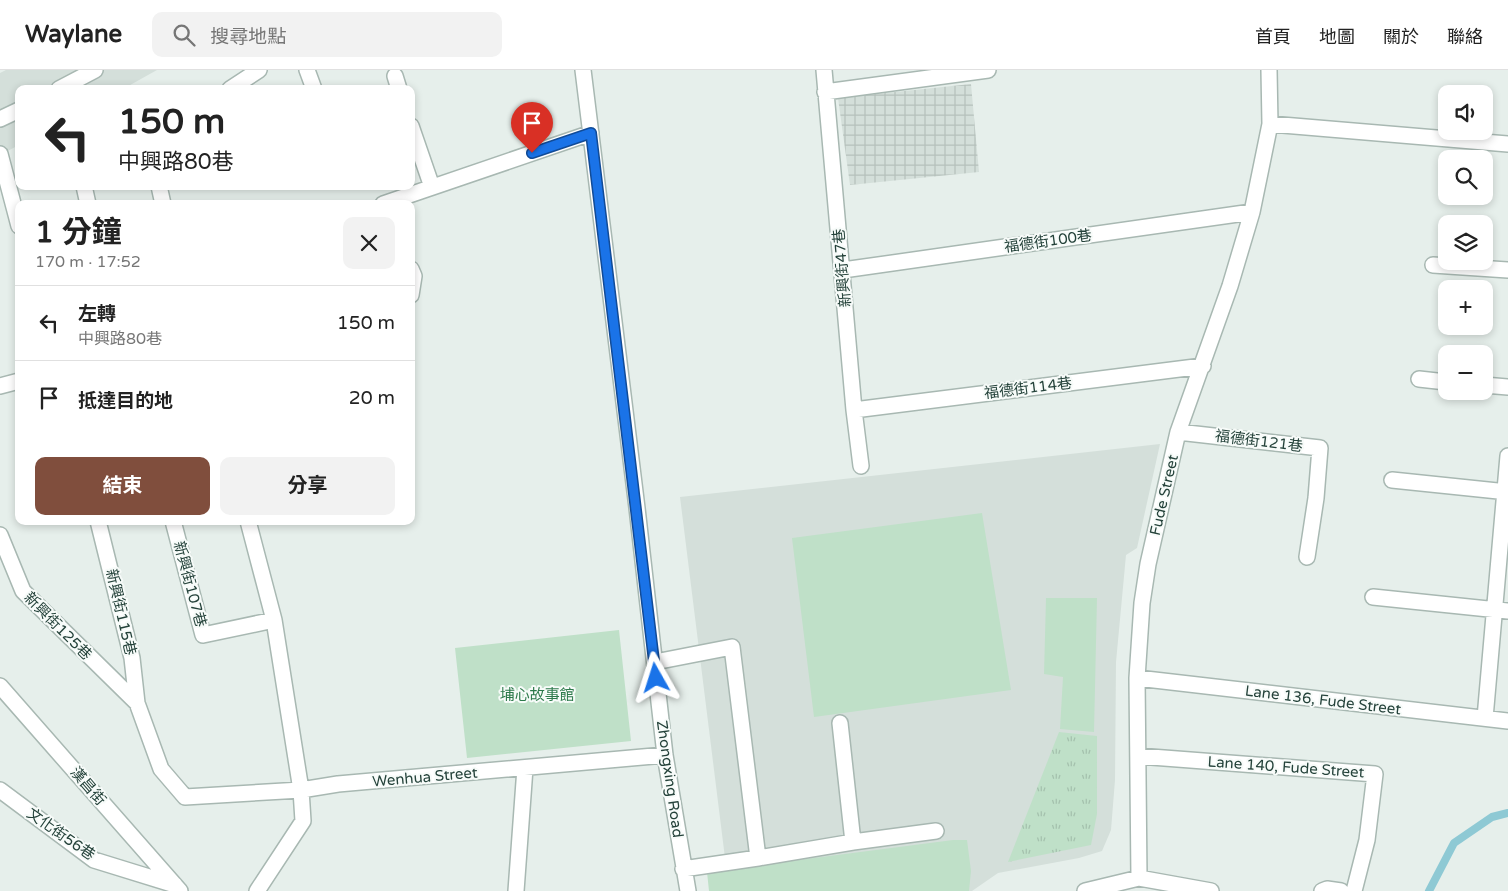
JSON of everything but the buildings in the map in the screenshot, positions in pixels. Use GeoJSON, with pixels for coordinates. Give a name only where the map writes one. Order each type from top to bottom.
{"type":"FeatureCollection","features":[{"type":"Feature","properties":{"kind":"street"},"geometry":{"type":"LineString","coordinates":[[67,85],[95,70]]}},
{"type":"Feature","properties":{"kind":"street"},"geometry":{"type":"LineString","coordinates":[[236,85],[259,70]]}},
{"type":"Feature","properties":{"kind":"street"},"geometry":{"type":"LineString","coordinates":[[307,70],[313,85]]}},
{"type":"Feature","properties":{"kind":"street","name":"Zhongxing Road"},"geometry":{"type":"LineString","coordinates":[[583,70],[665,755],[688,891]]}},
{"type":"Feature","properties":{"kind":"street","name":"新興街47巷"},"geometry":{"type":"LineString","coordinates":[[824,70],[854,410],[861,466]]}},
{"type":"Feature","properties":{"kind":"street"},"geometry":{"type":"LineString","coordinates":[[825,92],[988,70]]}},
{"type":"Feature","properties":{"kind":"street","name":"Fude Street"},"geometry":{"type":"LineString","coordinates":[[1138,878],[1137,678],[1142,604],[1147,572],[1178,432],[1203,366],[1252,212],[1270,124],[1269,70]]}},
{"type":"Feature","properties":{"kind":"street"},"geometry":{"type":"LineString","coordinates":[[0,119],[15,112]]}},
{"type":"Feature","properties":{"kind":"street"},"geometry":{"type":"LineString","coordinates":[[1270,124],[1508,144]]}},
{"type":"Feature","properties":{"kind":"street"},"geometry":{"type":"LineString","coordinates":[[395,200],[591,133]]}},
{"type":"Feature","properties":{"kind":"street"},"geometry":{"type":"LineString","coordinates":[[415,138],[432,187]]}},
{"type":"Feature","properties":{"kind":"street"},"geometry":{"type":"LineString","coordinates":[[0,154],[15,211]]}},
{"type":"Feature","properties":{"kind":"street","name":"福德街100巷"},"geometry":{"type":"LineString","coordinates":[[843,270],[1252,212]]}},
{"type":"Feature","properties":{"kind":"street"},"geometry":{"type":"LineString","coordinates":[[1433,265],[1508,270]]}},
{"type":"Feature","properties":{"kind":"street","name":"福德街114巷"},"geometry":{"type":"LineString","coordinates":[[854,410],[1203,366]]}},
{"type":"Feature","properties":{"kind":"street"},"geometry":{"type":"LineString","coordinates":[[1419,379],[1438,381]]}},
{"type":"Feature","properties":{"kind":"street"},"geometry":{"type":"LineString","coordinates":[[0,386],[15,382]]}},
{"type":"Feature","properties":{"kind":"street"},"geometry":{"type":"LineString","coordinates":[[1493,385],[1508,386]]}},
{"type":"Feature","properties":{"kind":"street","name":"福德街121巷"},"geometry":{"type":"LineString","coordinates":[[1178,432],[1320,448],[1316,498],[1307,558]]}},
{"type":"Feature","properties":{"kind":"street"},"geometry":{"type":"LineString","coordinates":[[1485,718],[1501,610],[1508,456]]}},
{"type":"Feature","properties":{"kind":"street"},"geometry":{"type":"LineString","coordinates":[[1392,480],[1506,492]]}},
{"type":"Feature","properties":{"kind":"street","name":"新興街115巷"},"geometry":{"type":"LineString","coordinates":[[99,525],[132,658],[137,703]]}},
{"type":"Feature","properties":{"kind":"street","name":"新興街107巷"},"geometry":{"type":"LineString","coordinates":[[174,525],[203,635],[274,620]]}},
{"type":"Feature","properties":{"kind":"street"},"geometry":{"type":"LineString","coordinates":[[249,525],[274,620],[301,790],[304,821],[257,891]]}},
{"type":"Feature","properties":{"kind":"street","name":"新興街125巷"},"geometry":{"type":"LineString","coordinates":[[0,535],[23,591],[137,703]]}},
{"type":"Feature","properties":{"kind":"street"},"geometry":{"type":"LineString","coordinates":[[1373,597],[1501,610]]}},
{"type":"Feature","properties":{"kind":"street"},"geometry":{"type":"LineString","coordinates":[[655,662],[732,647],[758,858]]}},
{"type":"Feature","properties":{"kind":"street","name":"Lane 136, Fude Street"},"geometry":{"type":"LineString","coordinates":[[1137,678],[1508,721]]}},
{"type":"Feature","properties":{"kind":"street","name":"漢昌街"},"geometry":{"type":"LineString","coordinates":[[0,686],[178,888]]}},
{"type":"Feature","properties":{"kind":"street","name":"Wenhua Street"},"geometry":{"type":"LineString","coordinates":[[137,703],[161,769],[185,797],[301,790],[338,784],[665,755]]}},
{"type":"Feature","properties":{"kind":"street"},"geometry":{"type":"LineString","coordinates":[[840,723],[853,842]]}},
{"type":"Feature","properties":{"kind":"street","name":"Lane 140, Fude Street"},"geometry":{"type":"LineString","coordinates":[[1138,756],[1375,774],[1367,840],[1354,891]]}},
{"type":"Feature","properties":{"kind":"street"},"geometry":{"type":"LineString","coordinates":[[516,891],[525,768]]}},
{"type":"Feature","properties":{"kind":"street","name":"文化街56巷"},"geometry":{"type":"LineString","coordinates":[[0,790],[94,860],[178,888]]}},
{"type":"Feature","properties":{"kind":"street"},"geometry":{"type":"LineString","coordinates":[[683,868],[936,831]]}},
{"type":"Feature","properties":{"kind":"street"},"geometry":{"type":"LineString","coordinates":[[1085,891],[1138,878],[1211,891]]}},
{"type":"Feature","properties":{"kind":"street"},"geometry":{"type":"LineString","coordinates":[[1322,891],[1327,888],[1341,891]]}},
{"type":"Feature","properties":{"kind":"shaded area"},"geometry":{"type":"Polygon","coordinates":[[[6,70],[157,70],[130,85],[15,85],[15,147],[0,155],[0,73],[6,70]]]}},
{"type":"Feature","properties":{"kind":"shaded area"},"geometry":{"type":"Polygon","coordinates":[[[971,84],[979,172],[850,185],[838,98],[971,84]]]}},
{"type":"Feature","properties":{"kind":"shaded area"},"geometry":{"type":"Polygon","coordinates":[[[1160,444],[1137,548],[1126,555],[1116,662],[1115,780],[1111,830],[1102,851],[1079,858],[998,873],[972,891],[709,891],[725,858],[680,497],[1160,444]]]}},
{"type":"Feature","properties":{"kind":"green space"},"geometry":{"type":"Polygon","coordinates":[[[982,513],[1011,690],[814,717],[792,538],[982,513]]]}},
{"type":"Feature","properties":{"kind":"green space"},"geometry":{"type":"Polygon","coordinates":[[[1046,598],[1097,598],[1094,732],[1060,729],[1063,677],[1044,674],[1046,598]]]}},
{"type":"Feature","properties":{"kind":"green space","name":"埔心故事館"},"geometry":{"type":"Polygon","coordinates":[[[619,630],[631,741],[467,758],[455,648],[619,630]]]}},
{"type":"Feature","properties":{"kind":"green space"},"geometry":{"type":"Polygon","coordinates":[[[1059,732],[1097,736],[1097,814],[1091,845],[1008,862],[1059,732]]]}},
{"type":"Feature","properties":{"kind":"green space"},"geometry":{"type":"Polygon","coordinates":[[[953,840],[967,840],[971,871],[969,891],[709,891],[707,872],[953,840]]]}},
{"type":"Feature","properties":{"kind":"waterway"},"geometry":{"type":"LineString","coordinates":[[1429,891],[1454,843],[1492,817],[1508,813]]}},
{"type":"Feature","properties":{"kind":"route"},"geometry":{"type":"LineString","coordinates":[[532,153],[591,133],[656,678]]}}]}
